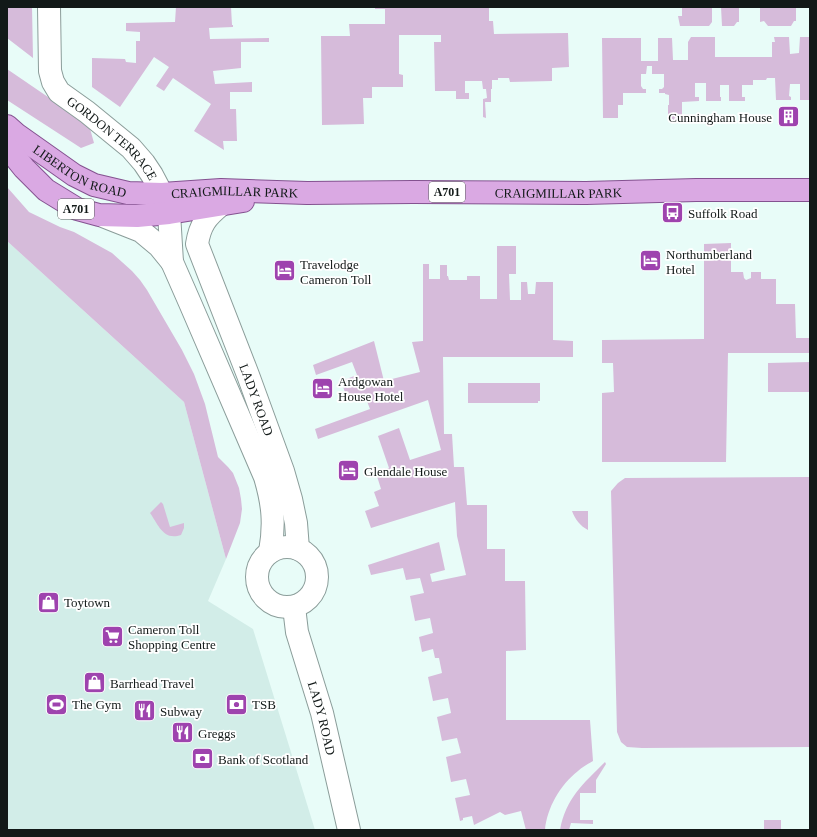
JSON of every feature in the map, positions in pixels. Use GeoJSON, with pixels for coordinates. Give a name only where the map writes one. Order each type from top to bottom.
{"type":"FeatureCollection","features":[{"type":"Feature","properties":{"kind":"main road","name":"LIBERTON ROAD"},"geometry":{"type":"LineString","coordinates":[[7,126],[74,175],[94,185],[166,203]]}},
{"type":"Feature","properties":{"kind":"main road","name":"LIBERTON ROAD"},"geometry":{"type":"LineString","coordinates":[[7,147],[24,168],[46,190],[76,209],[99,215],[137,216],[166,203]]}},
{"type":"Feature","properties":{"kind":"main road","name":"CRAIGMILLAR PARK"},"geometry":{"type":"LineString","coordinates":[[166,203],[221,190],[307,193],[586,193],[696,190],[810,190]]}},
{"type":"Feature","properties":{"kind":"main road","name":"CRAIGMILLAR PARK"},"geometry":{"type":"LineString","coordinates":[[166,203],[221,205],[307,193]]}},
{"type":"Feature","properties":{"kind":"street","name":"GORDON TERRACE"},"geometry":{"type":"LineString","coordinates":[[49,7],[50,71],[53,82],[59,92],[87,112],[131,148],[148,169],[166,203]]}},
{"type":"Feature","properties":{"kind":"street","name":"LADY ROAD"},"geometry":{"type":"LineString","coordinates":[[166,203],[186,237],[201,255]]}},
{"type":"Feature","properties":{"kind":"street","name":"LADY ROAD"},"geometry":{"type":"LineString","coordinates":[[166,203],[172,262]]}},
{"type":"Feature","properties":{"kind":"street","name":"LADY ROAD"},"geometry":{"type":"LineString","coordinates":[[221,205],[203,224],[198,234],[197,244],[248,375],[283,471],[291,498],[296,523],[298,549]]}},
{"type":"Feature","properties":{"kind":"street","name":"LADY ROAD"},"geometry":{"type":"LineString","coordinates":[[99,215],[141,231],[159,246],[172,262],[264,478],[270,497],[273,514],[273,534],[270,552],[262,560],[258,570],[257,584],[264,596],[274,605],[287,608],[294,607],[297,632],[322,713],[349,830]]}},
{"type":"Feature","properties":{"kind":"street"},"geometry":{"type":"LineString","coordinates":[[270,552],[275,549],[287,547],[298,549],[304,552],[312,560],[317,571],[315,589],[309,598],[300,605],[294,607]]}},
{"type":"Feature","properties":{"kind":"shaded area"},"geometry":{"type":"Polygon","coordinates":[[[7,7],[32,7],[33,58],[7,38],[7,7]]]}},
{"type":"Feature","properties":{"kind":"shaded area"},"geometry":{"type":"Polygon","coordinates":[[[176,7],[231,7],[233,27],[209,28],[210,39],[269,38],[269,42],[241,42],[241,68],[213,71],[215,84],[252,82],[252,92],[230,92],[230,109],[236,109],[237,141],[223,141],[224,150],[194,131],[211,104],[173,78],[164,91],[156,86],[169,67],[154,57],[120,107],[92,87],[92,58],[125,59],[126,62],[136,63],[136,41],[140,41],[140,32],[126,31],[126,23],[175,22],[176,7]]]}},
{"type":"Feature","properties":{"kind":"shaded area"},"geometry":{"type":"Polygon","coordinates":[[[375,7],[489,7],[489,21],[493,21],[494,34],[568,33],[569,67],[552,68],[552,81],[510,82],[509,78],[498,78],[498,80],[492,80],[491,102],[485,102],[486,118],[483,117],[483,99],[487,98],[486,89],[483,89],[482,81],[465,81],[465,93],[469,93],[469,99],[456,99],[456,91],[435,91],[434,42],[441,42],[441,35],[399,35],[399,74],[403,75],[403,87],[372,87],[372,98],[363,98],[364,124],[322,125],[321,36],[350,36],[349,24],[385,24],[385,9],[375,9],[375,7]]]}},
{"type":"Feature","properties":{"kind":"shaded area"},"geometry":{"type":"Polygon","coordinates":[[[682,7],[712,7],[712,22],[709,26],[680,26],[678,16],[682,16],[682,7]]]}},
{"type":"Feature","properties":{"kind":"shaded area"},"geometry":{"type":"Polygon","coordinates":[[[721,7],[739,7],[739,22],[737,22],[734,26],[722,26],[721,7]]]}},
{"type":"Feature","properties":{"kind":"shaded area"},"geometry":{"type":"Polygon","coordinates":[[[760,7],[796,7],[796,21],[794,21],[791,26],[768,26],[764,21],[760,22],[760,7]]]}},
{"type":"Feature","properties":{"kind":"shaded area"},"geometry":{"type":"Polygon","coordinates":[[[691,37],[715,37],[715,57],[772,57],[772,42],[775,42],[774,37],[789,37],[790,54],[799,53],[800,37],[810,37],[810,100],[800,100],[800,84],[790,84],[789,96],[791,97],[791,100],[776,100],[775,78],[753,80],[753,85],[742,85],[742,97],[745,97],[745,101],[729,101],[729,85],[720,85],[721,101],[706,101],[706,83],[695,83],[695,97],[699,97],[699,101],[682,102],[682,123],[673,123],[673,119],[668,118],[669,95],[659,93],[659,89],[664,87],[664,74],[652,74],[652,66],[647,66],[646,74],[641,74],[641,86],[643,89],[646,89],[646,93],[623,93],[623,105],[618,105],[618,118],[603,118],[602,38],[641,38],[641,61],[658,61],[658,38],[672,38],[673,60],[688,60],[688,42],[691,37]]]}},
{"type":"Feature","properties":{"kind":"shaded area"},"geometry":{"type":"Polygon","coordinates":[[[7,69],[89,125],[94,143],[81,148],[7,100],[7,69]]]}},
{"type":"Feature","properties":{"kind":"shaded area"},"geometry":{"type":"Polygon","coordinates":[[[7,187],[29,212],[74,232],[112,253],[132,271],[147,290],[182,350],[194,374],[205,404],[218,457],[233,473],[239,488],[242,509],[240,523],[226,559],[184,402],[7,241],[7,187]]]}},
{"type":"Feature","properties":{"kind":"shaded area"},"geometry":{"type":"Polygon","coordinates":[[[7,241],[184,402],[226,559],[208,601],[253,629],[315,830],[7,830],[7,241]]]}},
{"type":"Feature","properties":{"kind":"shaded area"},"geometry":{"type":"Polygon","coordinates":[[[731,243],[731,272],[743,272],[746,280],[751,278],[751,272],[761,272],[761,279],[776,279],[776,304],[795,304],[796,338],[810,338],[810,353],[728,353],[726,462],[602,462],[602,393],[614,392],[613,363],[602,363],[602,340],[704,339],[704,244],[731,243]]]}},
{"type":"Feature","properties":{"kind":"shaded area"},"geometry":{"type":"Polygon","coordinates":[[[497,246],[516,246],[516,274],[509,274],[510,300],[521,300],[521,282],[527,282],[528,294],[535,294],[536,282],[553,282],[553,340],[573,341],[573,357],[443,357],[444,434],[452,434],[454,467],[464,467],[467,505],[487,505],[487,549],[505,549],[505,581],[525,581],[526,650],[506,651],[506,720],[590,720],[593,761],[581,768],[560,790],[548,813],[545,830],[526,830],[521,811],[505,815],[500,812],[474,825],[472,816],[463,818],[463,820],[460,821],[455,798],[470,795],[466,779],[451,782],[446,757],[461,753],[457,738],[442,741],[437,717],[451,713],[448,698],[433,701],[428,677],[442,673],[439,658],[435,658],[433,649],[422,652],[419,637],[433,633],[430,618],[415,621],[410,596],[424,593],[420,578],[406,580],[403,568],[371,575],[368,565],[439,542],[445,570],[430,574],[432,582],[466,575],[457,536],[455,502],[371,528],[365,511],[379,506],[374,492],[381,489],[376,473],[389,468],[378,436],[399,428],[410,460],[441,450],[428,400],[318,439],[315,429],[370,409],[365,396],[348,401],[341,381],[357,375],[352,362],[316,375],[313,365],[374,341],[384,381],[420,372],[412,342],[423,341],[423,264],[429,264],[429,279],[440,279],[440,265],[447,265],[447,276],[449,280],[467,280],[467,276],[480,276],[480,299],[497,299],[497,246]]]}},
{"type":"Feature","properties":{"kind":"shaded area"},"geometry":{"type":"Polygon","coordinates":[[[810,362],[810,392],[768,392],[768,363],[810,362]]]}},
{"type":"Feature","properties":{"kind":"shaded area"},"geometry":{"type":"Polygon","coordinates":[[[468,383],[540,383],[540,401],[538,401],[538,403],[468,403],[468,383]]]}},
{"type":"Feature","properties":{"kind":"shaded area"},"geometry":{"type":"Polygon","coordinates":[[[810,477],[810,747],[627,747],[621,742],[617,732],[611,491],[625,478],[810,477]]]}},
{"type":"Feature","properties":{"kind":"shaded area"},"geometry":{"type":"Polygon","coordinates":[[[161,502],[163,504],[170,527],[184,523],[184,528],[181,535],[170,536],[165,534],[150,513],[161,502]]]}},
{"type":"Feature","properties":{"kind":"shaded area"},"geometry":{"type":"Polygon","coordinates":[[[572,511],[588,511],[588,530],[578,522],[572,511]]]}},
{"type":"Feature","properties":{"kind":"shaded area"},"geometry":{"type":"Polygon","coordinates":[[[605,762],[606,764],[596,780],[596,793],[580,793],[580,820],[593,820],[593,824],[571,823],[569,830],[560,830],[566,809],[576,792],[605,762]]]}},
{"type":"Feature","properties":{"kind":"shaded area"},"geometry":{"type":"Polygon","coordinates":[[[764,820],[781,820],[781,830],[764,830],[764,820]]]}},
{"type":"Feature","properties":{"kind":"place","name":"Cunningham House"},"geometry":{"type":"Point","coordinates":[788,117]}},
{"type":"Feature","properties":{"kind":"place","name":"Suffolk Road"},"geometry":{"type":"Point","coordinates":[673,213]}},
{"type":"Feature","properties":{"kind":"place","name":"Northumberland Hotel"},"geometry":{"type":"Point","coordinates":[651,261]}},
{"type":"Feature","properties":{"kind":"place","name":"Travelodge Cameron Toll"},"geometry":{"type":"Point","coordinates":[284,271]}},
{"type":"Feature","properties":{"kind":"place","name":"Ardgowan House Hotel"},"geometry":{"type":"Point","coordinates":[323,388]}},
{"type":"Feature","properties":{"kind":"place","name":"Glendale House"},"geometry":{"type":"Point","coordinates":[348,471]}},
{"type":"Feature","properties":{"kind":"place","name":"Toytown"},"geometry":{"type":"Point","coordinates":[49,602]}},
{"type":"Feature","properties":{"kind":"place","name":"Cameron Toll Shopping Centre"},"geometry":{"type":"Point","coordinates":[113,636]}},
{"type":"Feature","properties":{"kind":"place","name":"Barrhead Travel"},"geometry":{"type":"Point","coordinates":[94,683]}},
{"type":"Feature","properties":{"kind":"place","name":"The Gym"},"geometry":{"type":"Point","coordinates":[56,704]}},
{"type":"Feature","properties":{"kind":"place","name":"TSB"},"geometry":{"type":"Point","coordinates":[236,704]}},
{"type":"Feature","properties":{"kind":"place","name":"Subway"},"geometry":{"type":"Point","coordinates":[144,711]}},
{"type":"Feature","properties":{"kind":"place","name":"Greggs"},"geometry":{"type":"Point","coordinates":[182,733]}},
{"type":"Feature","properties":{"kind":"place","name":"Bank of Scotland"},"geometry":{"type":"Point","coordinates":[203,759]}}]}
